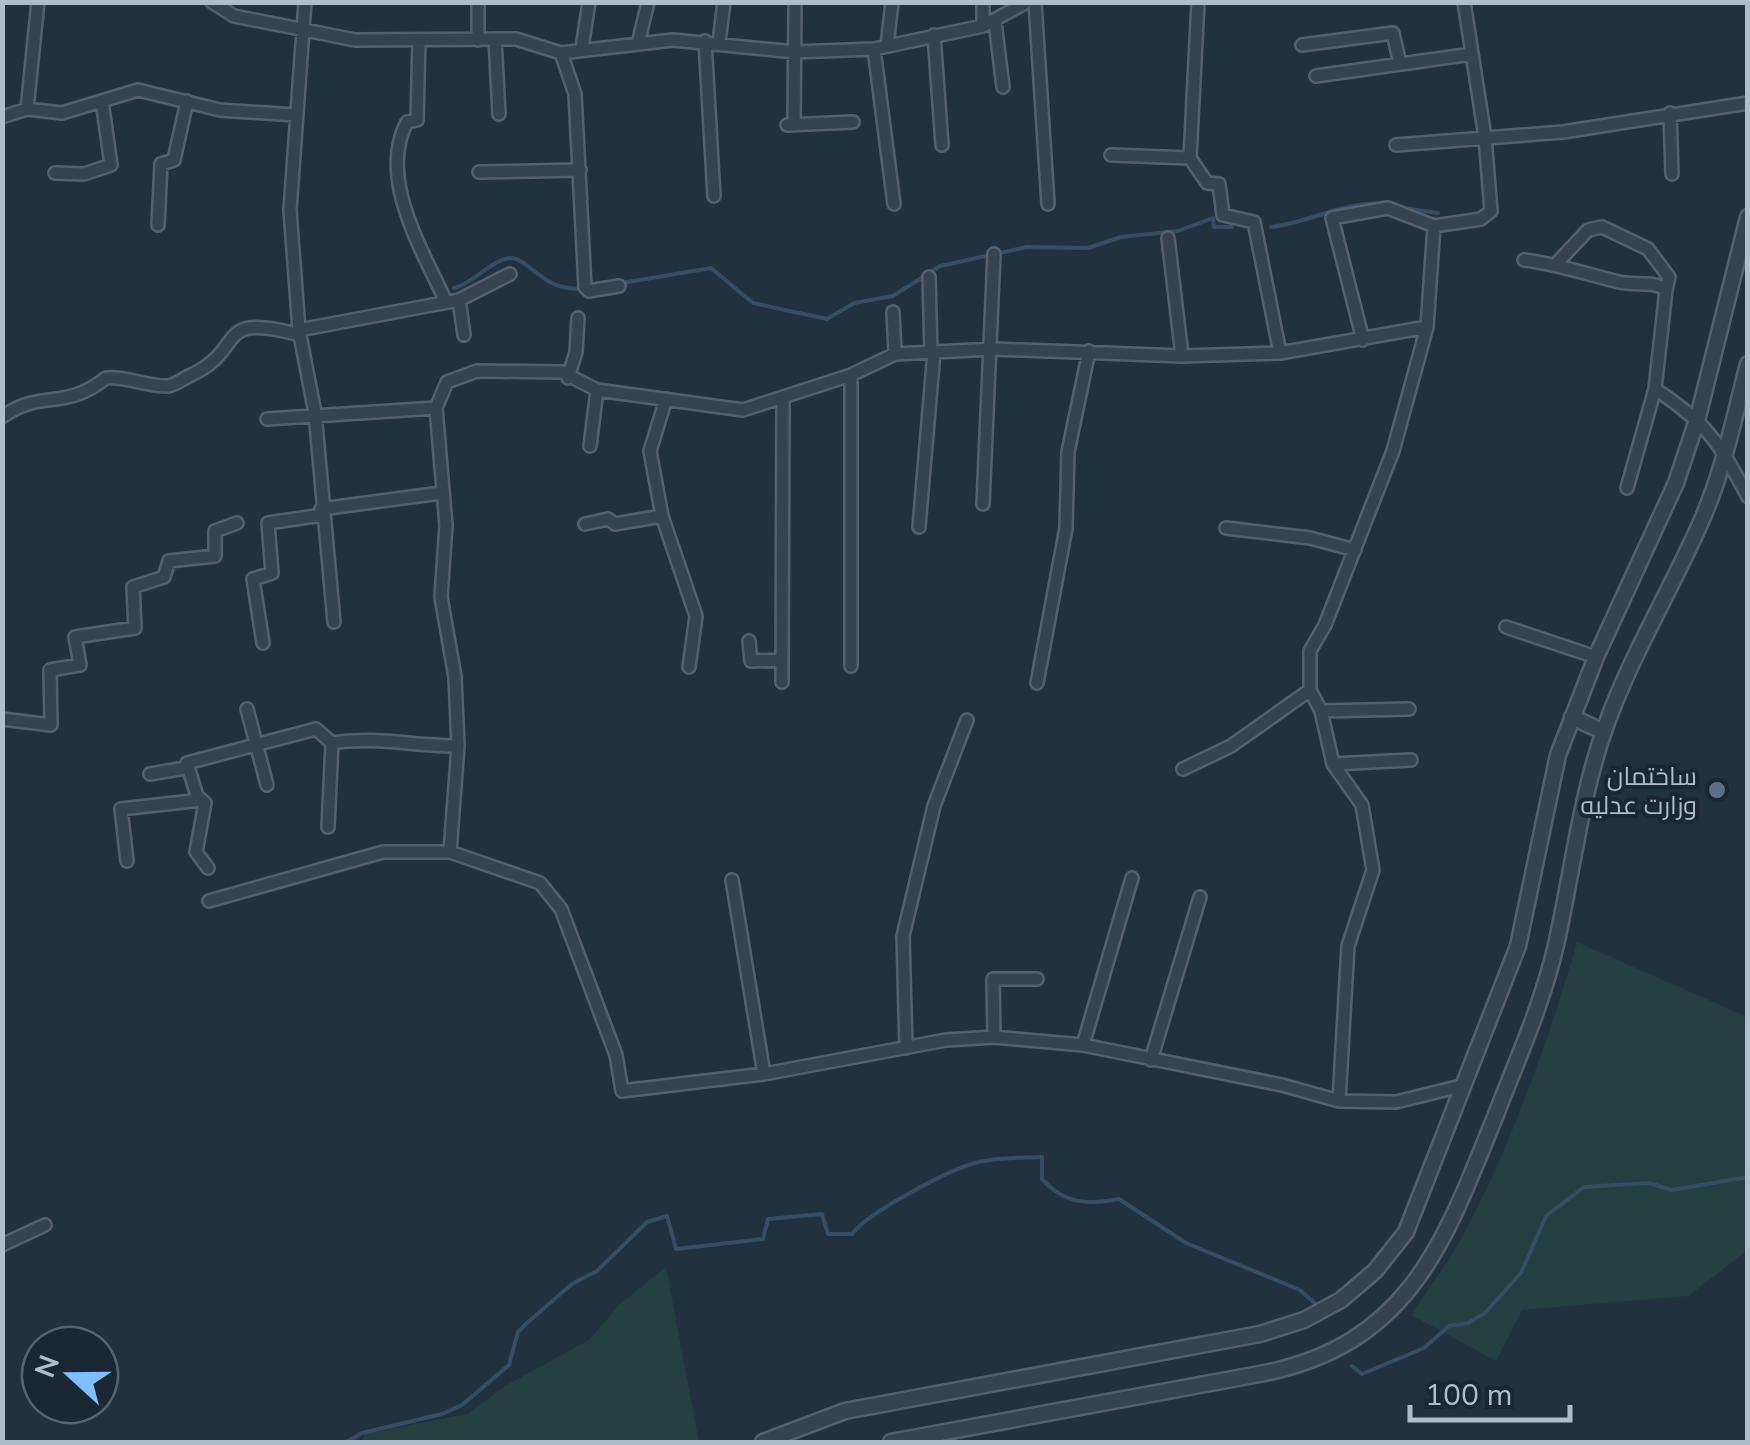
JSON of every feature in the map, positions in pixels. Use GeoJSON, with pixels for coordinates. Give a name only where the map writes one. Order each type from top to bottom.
{"type":"FeatureCollection","features":[{"type":"Feature","properties":{"kind":"street"},"geometry":{"type":"LineString","coordinates":[[27,110],[38,2]]}},
{"type":"Feature","properties":{"kind":"street"},"geometry":{"type":"LineString","coordinates":[[212,2],[234,16],[354,40],[516,38],[561,53],[582,48],[706,41],[795,52],[881,48],[989,24],[1026,2]]}},
{"type":"Feature","properties":{"kind":"street"},"geometry":{"type":"LineString","coordinates":[[305,2],[290,210],[300,332],[315,413],[334,622]]}},
{"type":"Feature","properties":{"kind":"street"},"geometry":{"type":"LineString","coordinates":[[478,2],[478,40]]}},
{"type":"Feature","properties":{"kind":"street"},"geometry":{"type":"LineString","coordinates":[[582,48],[589,2]]}},
{"type":"Feature","properties":{"kind":"street"},"geometry":{"type":"LineString","coordinates":[[638,44],[648,2]]}},
{"type":"Feature","properties":{"kind":"street"},"geometry":{"type":"LineString","coordinates":[[720,42],[724,2]]}},
{"type":"Feature","properties":{"kind":"street"},"geometry":{"type":"LineString","coordinates":[[795,2],[790,125],[853,122]]}},
{"type":"Feature","properties":{"kind":"street"},"geometry":{"type":"LineString","coordinates":[[892,2],[881,48],[894,204]]}},
{"type":"Feature","properties":{"kind":"street"},"geometry":{"type":"LineString","coordinates":[[983,2],[1003,87]]}},
{"type":"Feature","properties":{"kind":"street"},"geometry":{"type":"LineString","coordinates":[[1035,2],[1048,204]]}},
{"type":"Feature","properties":{"kind":"street"},"geometry":{"type":"LineString","coordinates":[[1198,2],[1190,158],[1207,182],[1219,184],[1224,215],[1254,222],[1280,353]]}},
{"type":"Feature","properties":{"kind":"street"},"geometry":{"type":"LineString","coordinates":[[1363,340],[1332,218],[1388,208],[1434,226],[1481,219],[1491,210],[1485,137],[1464,2]]}},
{"type":"Feature","properties":{"kind":"street"},"geometry":{"type":"LineString","coordinates":[[1302,46],[1394,33],[1400,64]]}},
{"type":"Feature","properties":{"kind":"street"},"geometry":{"type":"LineString","coordinates":[[934,35],[942,145]]}},
{"type":"Feature","properties":{"kind":"street"},"geometry":{"type":"LineString","coordinates":[[495,39],[499,114]]}},
{"type":"Feature","properties":{"kind":"street"},"geometry":{"type":"LineString","coordinates":[[419,41],[417,120],[407,122],[401,133],[400,192],[464,335]]}},
{"type":"Feature","properties":{"kind":"street"},"geometry":{"type":"LineString","coordinates":[[706,41],[714,196]]}},
{"type":"Feature","properties":{"kind":"street"},"geometry":{"type":"LineString","coordinates":[[561,53],[575,94],[584,286],[588,291],[619,286]]}},
{"type":"Feature","properties":{"kind":"street"},"geometry":{"type":"LineString","coordinates":[[1316,76],[1472,54]]}},
{"type":"Feature","properties":{"kind":"street"},"geometry":{"type":"LineString","coordinates":[[2,118],[27,110],[62,113],[138,90],[220,110],[295,116]]}},
{"type":"Feature","properties":{"kind":"street"},"geometry":{"type":"LineString","coordinates":[[55,173],[84,174],[111,165],[102,101]]}},
{"type":"Feature","properties":{"kind":"street"},"geometry":{"type":"LineString","coordinates":[[158,225],[161,164],[174,160],[188,101]]}},
{"type":"Feature","properties":{"kind":"street"},"geometry":{"type":"LineString","coordinates":[[1396,144],[1562,132],[1748,104]]}},
{"type":"Feature","properties":{"kind":"street"},"geometry":{"type":"LineString","coordinates":[[1670,113],[1672,174]]}},
{"type":"Feature","properties":{"kind":"street"},"geometry":{"type":"LineString","coordinates":[[1110,156],[1190,158]]}},
{"type":"Feature","properties":{"kind":"street"},"geometry":{"type":"LineString","coordinates":[[479,172],[580,170]]}},
{"type":"Feature","properties":{"kind":"street"},"geometry":{"type":"LineString","coordinates":[[762,1442],[845,1411],[1260,1334],[1304,1320],[1341,1300],[1375,1271],[1406,1232],[1518,946],[1558,755],[1596,657],[1676,484],[1698,417],[1748,216]]}},
{"type":"Feature","properties":{"kind":"street"},"geometry":{"type":"LineString","coordinates":[[1339,1102],[1348,946],[1374,870],[1362,805],[1333,764],[1321,710],[1310,690],[1310,651],[1394,451],[1427,328],[1434,226]]}},
{"type":"Feature","properties":{"kind":"street"},"geometry":{"type":"LineString","coordinates":[[1558,262],[1588,230],[1602,227],[1648,250],[1669,277],[1655,389],[1627,488]]}},
{"type":"Feature","properties":{"kind":"street"},"geometry":{"type":"LineString","coordinates":[[1168,238],[1182,356]]}},
{"type":"Feature","properties":{"kind":"street"},"geometry":{"type":"LineString","coordinates":[[982,504],[993,349],[994,254]]}},
{"type":"Feature","properties":{"kind":"street"},"geometry":{"type":"LineString","coordinates":[[1524,260],[1558,262],[1622,283],[1660,285],[1666,290]]}},
{"type":"Feature","properties":{"kind":"street"},"geometry":{"type":"LineString","coordinates":[[2,417],[37,399],[62,401],[85,394],[106,378],[170,386],[209,364],[240,328],[263,325],[300,332],[452,301],[510,274]]}},
{"type":"Feature","properties":{"kind":"street"},"geometry":{"type":"LineString","coordinates":[[918,527],[933,352],[928,277]]}},
{"type":"Feature","properties":{"kind":"street"},"geometry":{"type":"LineString","coordinates":[[893,312],[895,354]]}},
{"type":"Feature","properties":{"kind":"street"},"geometry":{"type":"LineString","coordinates":[[568,378],[576,352],[578,318]]}},
{"type":"Feature","properties":{"kind":"street"},"geometry":{"type":"LineString","coordinates":[[450,852],[458,746],[455,676],[441,597],[446,525],[436,408],[447,382],[477,371],[562,372],[597,390],[703,408],[744,410],[851,374],[895,354],[993,349],[1182,356],[1280,353],[1427,328]]}},
{"type":"Feature","properties":{"kind":"street"},"geometry":{"type":"LineString","coordinates":[[1036,683],[1066,528],[1068,452],[1089,352]]}},
{"type":"Feature","properties":{"kind":"street"},"geometry":{"type":"LineString","coordinates":[[891,1442],[1290,1368],[1320,1358],[1381,1318],[1421,1276],[1446,1238],[1542,1000],[1604,732],[1628,672],[1701,522],[1726,454],[1748,364]]}},
{"type":"Feature","properties":{"kind":"street"},"geometry":{"type":"LineString","coordinates":[[851,374],[851,666]]}},
{"type":"Feature","properties":{"kind":"street"},"geometry":{"type":"LineString","coordinates":[[1655,389],[1698,417],[1726,454],[1748,496]]}},
{"type":"Feature","properties":{"kind":"street"},"geometry":{"type":"LineString","coordinates":[[590,446],[597,390]]}},
{"type":"Feature","properties":{"kind":"street"},"geometry":{"type":"LineString","coordinates":[[782,682],[783,397]]}},
{"type":"Feature","properties":{"kind":"street"},"geometry":{"type":"LineString","coordinates":[[666,399],[650,448],[662,516],[696,616],[688,668]]}},
{"type":"Feature","properties":{"kind":"street"},"geometry":{"type":"LineString","coordinates":[[268,419],[436,408]]}},
{"type":"Feature","properties":{"kind":"street"},"geometry":{"type":"LineString","coordinates":[[263,643],[253,578],[272,573],[268,523],[441,493]]}},
{"type":"Feature","properties":{"kind":"street"},"geometry":{"type":"LineString","coordinates":[[586,524],[662,516]]}},
{"type":"Feature","properties":{"kind":"street"},"geometry":{"type":"LineString","coordinates":[[2,719],[50,726],[50,671],[80,666],[75,637],[135,628],[133,587],[166,576],[168,561],[215,556],[215,531],[237,523]]}},
{"type":"Feature","properties":{"kind":"street"},"geometry":{"type":"LineString","coordinates":[[1226,528],[1310,538],[1355,550]]}},
{"type":"Feature","properties":{"kind":"street"},"geometry":{"type":"LineString","coordinates":[[1506,627],[1596,657]]}},
{"type":"Feature","properties":{"kind":"street"},"geometry":{"type":"LineString","coordinates":[[748,641],[751,661],[782,660]]}},
{"type":"Feature","properties":{"kind":"street"},"geometry":{"type":"LineString","coordinates":[[1183,770],[1230,746],[1310,690]]}},
{"type":"Feature","properties":{"kind":"street"},"geometry":{"type":"LineString","coordinates":[[247,708],[267,785]]}},
{"type":"Feature","properties":{"kind":"street"},"geometry":{"type":"LineString","coordinates":[[1321,710],[1409,710]]}},
{"type":"Feature","properties":{"kind":"street"},"geometry":{"type":"LineString","coordinates":[[1572,717],[1604,732]]}},
{"type":"Feature","properties":{"kind":"street"},"geometry":{"type":"LineString","coordinates":[[906,1048],[903,936],[934,806],[967,720]]}},
{"type":"Feature","properties":{"kind":"street"},"geometry":{"type":"LineString","coordinates":[[150,774],[186,768],[187,764],[256,742],[316,729],[332,743]]}},
{"type":"Feature","properties":{"kind":"street"},"geometry":{"type":"LineString","coordinates":[[332,743],[362,738],[387,739],[405,746],[458,746]]}},
{"type":"Feature","properties":{"kind":"street"},"geometry":{"type":"LineString","coordinates":[[328,827],[332,743]]}},
{"type":"Feature","properties":{"kind":"street"},"geometry":{"type":"LineString","coordinates":[[1333,764],[1411,760]]}},
{"type":"Feature","properties":{"kind":"street"},"geometry":{"type":"LineString","coordinates":[[187,764],[205,803],[196,852],[208,868]]}},
{"type":"Feature","properties":{"kind":"street"},"geometry":{"type":"LineString","coordinates":[[127,861],[121,809],[201,800]]}},
{"type":"Feature","properties":{"kind":"street"},"geometry":{"type":"LineString","coordinates":[[209,901],[345,859],[383,852],[450,852],[540,884],[562,909],[616,1055],[622,1091],[764,1074],[906,1048],[994,1037],[1083,1045],[1282,1085],[1339,1102],[1396,1102],[1466,1084]]}},
{"type":"Feature","properties":{"kind":"street"},"geometry":{"type":"LineString","coordinates":[[1083,1045],[1132,878]]}},
{"type":"Feature","properties":{"kind":"street"},"geometry":{"type":"LineString","coordinates":[[732,880],[764,1074]]}},
{"type":"Feature","properties":{"kind":"street"},"geometry":{"type":"LineString","coordinates":[[1152,1060],[1200,897]]}},
{"type":"Feature","properties":{"kind":"street"},"geometry":{"type":"LineString","coordinates":[[994,1037],[993,979],[1036,979]]}},
{"type":"Feature","properties":{"kind":"street"},"geometry":{"type":"LineString","coordinates":[[2,1245],[44,1224]]}},
{"type":"Feature","properties":{"kind":"green space"},"geometry":{"type":"Polygon","coordinates":[[[1577,942],[1747,1017],[1747,1251],[1688,1296],[1522,1310],[1496,1361],[1411,1315],[1462,1237],[1497,1167],[1541,1055],[1577,942]]]}},
{"type":"Feature","properties":{"kind":"green space"},"geometry":{"type":"Polygon","coordinates":[[[666,1267],[699,1442],[362,1442],[364,1434],[467,1414],[505,1386],[589,1340],[620,1304],[666,1267]]]}},
{"type":"Feature","properties":{"kind":"waterway"},"geometry":{"type":"LineString","coordinates":[[1271,227],[1356,205],[1384,204]]}},
{"type":"Feature","properties":{"kind":"waterway"},"geometry":{"type":"LineString","coordinates":[[1403,208],[1438,213]]}},
{"type":"Feature","properties":{"kind":"waterway"},"geometry":{"type":"LineString","coordinates":[[622,283],[711,268],[753,303],[827,319],[854,303],[893,296],[940,266],[1027,247],[1088,248],[1121,237],[1178,231],[1213,218],[1214,227],[1232,227]]}},
{"type":"Feature","properties":{"kind":"waterway"},"geometry":{"type":"LineString","coordinates":[[454,288],[511,258],[558,286],[583,288]]}},
{"type":"Feature","properties":{"kind":"waterway"},"geometry":{"type":"LineString","coordinates":[[346,1442],[362,1433],[442,1414],[462,1405],[509,1365],[518,1332],[527,1323],[572,1284],[597,1271],[647,1222],[667,1216],[676,1249],[763,1239],[768,1219],[822,1214],[828,1234],[852,1234],[874,1215],[930,1182],[994,1159],[1042,1157],[1042,1179],[1059,1194],[1087,1202],[1119,1199],[1186,1243],[1300,1290],[1317,1305]]}},
{"type":"Feature","properties":{"kind":"waterway"},"geometry":{"type":"LineString","coordinates":[[1352,1366],[1362,1374],[1424,1348],[1449,1326],[1468,1323],[1485,1313],[1521,1273],[1546,1216],[1584,1187],[1649,1183],[1672,1190],[1748,1177]]}},
{"type":"Feature","properties":{"kind":"place","name":"ساختمان وزارت عدلیه"},"geometry":{"type":"Point","coordinates":[1717,790]}}]}
